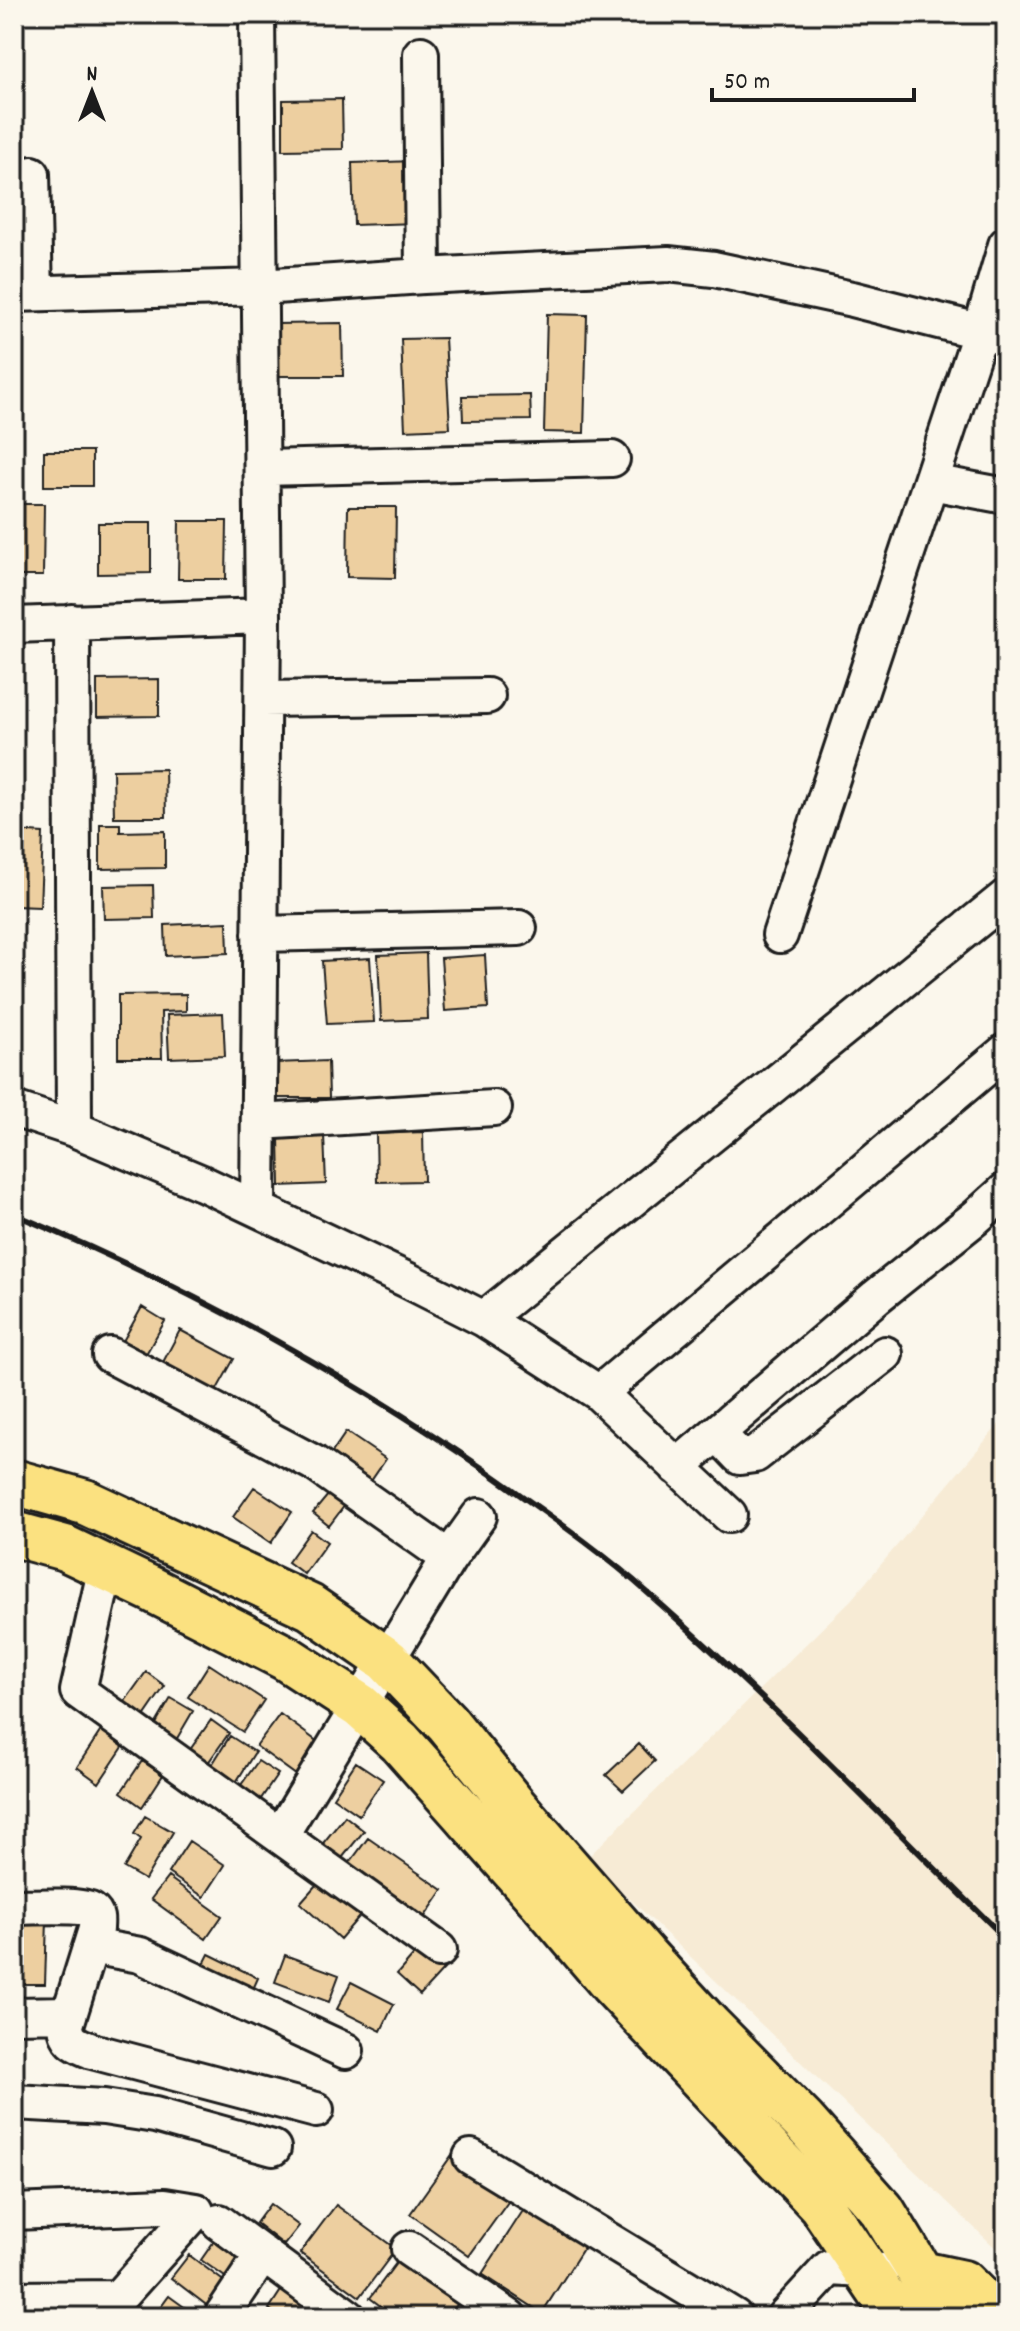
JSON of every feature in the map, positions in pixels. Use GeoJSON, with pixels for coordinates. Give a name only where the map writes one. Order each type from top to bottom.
{"type":"FeatureCollection","features":[{"type":"Feature","properties":{"kind":"main road"},"geometry":{"type":"LineString","coordinates":[[14,1482],[85,1502],[310,1607],[387,1660],[447,1723],[542,1839],[663,1975],[804,2122],[882,2210],[947,2317]]}},
{"type":"Feature","properties":{"kind":"main road"},"geometry":{"type":"LineString","coordinates":[[14,1534],[65,1548],[106,1567],[286,1658],[360,1706],[400,1742],[612,1984],[821,2205],[897,2317]]}},
{"type":"Feature","properties":{"kind":"main road"},"geometry":{"type":"LineString","coordinates":[[921,2274],[963,2283],[997,2317]]}},
{"type":"Feature","properties":{"kind":"street"},"geometry":{"type":"LineString","coordinates":[[257,14],[263,468],[258,1209]]}},
{"type":"Feature","properties":{"kind":"street"},"geometry":{"type":"LineString","coordinates":[[421,54],[423,276]]}},
{"type":"Feature","properties":{"kind":"street"},"geometry":{"type":"LineString","coordinates":[[32,174],[25,294],[260,287],[668,264],[714,269],[852,299],[993,335]]}},
{"type":"Feature","properties":{"kind":"street"},"geometry":{"type":"LineString","coordinates":[[780,935],[931,482],[993,335],[1006,245]]}},
{"type":"Feature","properties":{"kind":"street"},"geometry":{"type":"LineString","coordinates":[[263,468],[612,459]]}},
{"type":"Feature","properties":{"kind":"street"},"geometry":{"type":"LineString","coordinates":[[931,482],[1006,496]]}},
{"type":"Feature","properties":{"kind":"street"},"geometry":{"type":"LineString","coordinates":[[14,625],[263,616]]}},
{"type":"Feature","properties":{"kind":"street"},"geometry":{"type":"LineString","coordinates":[[72,622],[74,1129]]}},
{"type":"Feature","properties":{"kind":"street"},"geometry":{"type":"LineString","coordinates":[[263,699],[487,696]]}},
{"type":"Feature","properties":{"kind":"street"},"geometry":{"type":"LineString","coordinates":[[484,1319],[1006,897]]}},
{"type":"Feature","properties":{"kind":"street"},"geometry":{"type":"LineString","coordinates":[[260,934],[519,928]]}},
{"type":"Feature","properties":{"kind":"street"},"geometry":{"type":"LineString","coordinates":[[599,1393],[1006,1051]]}},
{"type":"Feature","properties":{"kind":"street"},"geometry":{"type":"LineString","coordinates":[[259,1122],[494,1108]]}},
{"type":"Feature","properties":{"kind":"street"},"geometry":{"type":"LineString","coordinates":[[14,1109],[74,1129],[202,1183],[484,1319],[599,1393],[729,1515]]}},
{"type":"Feature","properties":{"kind":"street"},"geometry":{"type":"LineString","coordinates":[[677,1467],[1006,1190]]}},
{"type":"Feature","properties":{"kind":"street"},"geometry":{"type":"LineString","coordinates":[[717,1433],[740,1457],[755,1455],[885,1354]]}},
{"type":"Feature","properties":{"kind":"street"},"geometry":{"type":"LineString","coordinates":[[110,1355],[314,1463],[449,1558]]}},
{"type":"Feature","properties":{"kind":"street"},"geometry":{"type":"LineString","coordinates":[[280,1836],[449,1558],[479,1516]]}},
{"type":"Feature","properties":{"kind":"street"},"geometry":{"type":"LineString","coordinates":[[106,1567],[78,1691],[439,1950]]}},
{"type":"Feature","properties":{"kind":"street"},"geometry":{"type":"LineString","coordinates":[[14,1907],[77,1907],[91,1910],[96,1916],[96,1929],[66,2025],[67,2035],[74,2044],[316,2110]]}},
{"type":"Feature","properties":{"kind":"street"},"geometry":{"type":"LineString","coordinates":[[91,1946],[140,1955],[346,2051]]}},
{"type":"Feature","properties":{"kind":"street"},"geometry":{"type":"LineString","coordinates":[[14,2015],[69,2014]]}},
{"type":"Feature","properties":{"kind":"street"},"geometry":{"type":"LineString","coordinates":[[14,2102],[104,2107],[155,2115],[273,2148]]}},
{"type":"Feature","properties":{"kind":"street"},"geometry":{"type":"LineString","coordinates":[[471,2157],[735,2317]]}},
{"type":"Feature","properties":{"kind":"street"},"geometry":{"type":"LineString","coordinates":[[14,2212],[165,2206],[208,2216],[348,2317]]}},
{"type":"Feature","properties":{"kind":"street"},"geometry":{"type":"LineString","coordinates":[[14,2299],[113,2307],[208,2216]]}},
{"type":"Feature","properties":{"kind":"street"},"geometry":{"type":"LineString","coordinates":[[409,2249],[509,2317]]}},
{"type":"Feature","properties":{"kind":"street"},"geometry":{"type":"LineString","coordinates":[[221,2317],[263,2254]]}},
{"type":"Feature","properties":{"kind":"street"},"geometry":{"type":"LineString","coordinates":[[784,2317],[829,2268],[921,2274]]}},
{"type":"Feature","properties":{"kind":"shaded area"},"geometry":{"type":"Polygon","coordinates":[[[1006,1416],[1006,2258],[587,1858],[851,1600],[1006,1416]]]}},
{"type":"Feature","properties":{"kind":"building"},"geometry":{"type":"Polygon","coordinates":[[[342,99],[343,149],[283,150],[283,100],[342,99]]]}},
{"type":"Feature","properties":{"kind":"building"},"geometry":{"type":"Polygon","coordinates":[[[416,161],[418,223],[354,225],[352,163],[416,161]]]}},
{"type":"Feature","properties":{"kind":"building"},"geometry":{"type":"Polygon","coordinates":[[[14,235],[27,235],[27,273],[14,273],[14,235]]]}},
{"type":"Feature","properties":{"kind":"building"},"geometry":{"type":"Polygon","coordinates":[[[547,314],[587,315],[584,433],[544,432],[547,314]]]}},
{"type":"Feature","properties":{"kind":"building"},"geometry":{"type":"Polygon","coordinates":[[[342,323],[343,376],[276,376],[276,324],[342,323]]]}},
{"type":"Feature","properties":{"kind":"building"},"geometry":{"type":"Polygon","coordinates":[[[445,338],[450,428],[405,430],[401,339],[445,338]]]}},
{"type":"Feature","properties":{"kind":"building"},"geometry":{"type":"Polygon","coordinates":[[[530,395],[531,420],[463,421],[462,396],[530,395]]]}},
{"type":"Feature","properties":{"kind":"building"},"geometry":{"type":"Polygon","coordinates":[[[44,451],[92,451],[92,486],[44,486],[44,451]]]}},
{"type":"Feature","properties":{"kind":"building"},"geometry":{"type":"Polygon","coordinates":[[[14,504],[44,504],[43,576],[14,576],[14,504]]]}},
{"type":"Feature","properties":{"kind":"building"},"geometry":{"type":"Polygon","coordinates":[[[348,507],[396,507],[395,578],[347,577],[348,507]]]}},
{"type":"Feature","properties":{"kind":"building"},"geometry":{"type":"Polygon","coordinates":[[[179,521],[227,521],[226,579],[178,579],[179,521]]]}},
{"type":"Feature","properties":{"kind":"building"},"geometry":{"type":"Polygon","coordinates":[[[98,523],[151,523],[151,573],[98,574],[98,523]]]}},
{"type":"Feature","properties":{"kind":"building"},"geometry":{"type":"Polygon","coordinates":[[[159,679],[159,716],[97,717],[97,680],[159,679]]]}},
{"type":"Feature","properties":{"kind":"building"},"geometry":{"type":"Polygon","coordinates":[[[165,769],[166,817],[114,817],[113,770],[165,769]]]}},
{"type":"Feature","properties":{"kind":"building"},"geometry":{"type":"Polygon","coordinates":[[[100,824],[120,824],[120,832],[165,831],[165,868],[100,869],[100,824]]]}},
{"type":"Feature","properties":{"kind":"building"},"geometry":{"type":"Polygon","coordinates":[[[14,831],[43,833],[40,907],[14,906],[14,831]]]}},
{"type":"Feature","properties":{"kind":"building"},"geometry":{"type":"Polygon","coordinates":[[[153,885],[154,918],[104,919],[103,886],[153,885]]]}},
{"type":"Feature","properties":{"kind":"building"},"geometry":{"type":"Polygon","coordinates":[[[227,922],[228,953],[166,956],[165,925],[227,922]]]}},
{"type":"Feature","properties":{"kind":"building"},"geometry":{"type":"Polygon","coordinates":[[[426,953],[428,1019],[381,1021],[378,955],[426,953]]]}},
{"type":"Feature","properties":{"kind":"building"},"geometry":{"type":"Polygon","coordinates":[[[485,955],[488,1008],[445,1011],[441,958],[485,955]]]}},
{"type":"Feature","properties":{"kind":"building"},"geometry":{"type":"Polygon","coordinates":[[[370,958],[374,1022],[327,1024],[322,961],[370,958]]]}},
{"type":"Feature","properties":{"kind":"building"},"geometry":{"type":"Polygon","coordinates":[[[186,994],[186,1011],[161,1012],[162,1058],[118,1058],[118,995],[186,994]]]}},
{"type":"Feature","properties":{"kind":"building"},"geometry":{"type":"Polygon","coordinates":[[[223,1013],[225,1056],[169,1058],[167,1015],[223,1013]]]}},
{"type":"Feature","properties":{"kind":"building"},"geometry":{"type":"Polygon","coordinates":[[[328,1061],[329,1098],[275,1098],[275,1063],[328,1061]]]}},
{"type":"Feature","properties":{"kind":"building"},"geometry":{"type":"Polygon","coordinates":[[[423,1132],[424,1181],[377,1182],[376,1134],[423,1132]]]}},
{"type":"Feature","properties":{"kind":"building"},"geometry":{"type":"Polygon","coordinates":[[[324,1135],[326,1184],[280,1186],[279,1137],[324,1135]]]}},
{"type":"Feature","properties":{"kind":"building"},"geometry":{"type":"Polygon","coordinates":[[[142,1307],[165,1321],[146,1354],[123,1341],[142,1307]]]}},
{"type":"Feature","properties":{"kind":"building"},"geometry":{"type":"Polygon","coordinates":[[[180,1330],[234,1359],[215,1393],[162,1364],[180,1330]]]}},
{"type":"Feature","properties":{"kind":"building"},"geometry":{"type":"Polygon","coordinates":[[[346,1432],[386,1459],[371,1481],[331,1454],[346,1432]]]}},
{"type":"Feature","properties":{"kind":"building"},"geometry":{"type":"Polygon","coordinates":[[[254,1487],[292,1512],[271,1543],[233,1517],[254,1487]]]}},
{"type":"Feature","properties":{"kind":"building"},"geometry":{"type":"Polygon","coordinates":[[[333,1489],[348,1501],[329,1526],[313,1513],[333,1489]]]}},
{"type":"Feature","properties":{"kind":"building"},"geometry":{"type":"Polygon","coordinates":[[[311,1530],[327,1542],[304,1574],[288,1562],[311,1530]]]}},
{"type":"Feature","properties":{"kind":"building"},"geometry":{"type":"Polygon","coordinates":[[[209,1664],[264,1700],[243,1732],[188,1697],[209,1664]]]}},
{"type":"Feature","properties":{"kind":"building"},"geometry":{"type":"Polygon","coordinates":[[[146,1672],[165,1686],[143,1718],[123,1704],[146,1672]]]}},
{"type":"Feature","properties":{"kind":"building"},"geometry":{"type":"Polygon","coordinates":[[[171,1698],[193,1711],[172,1747],[150,1734],[171,1698]]]}},
{"type":"Feature","properties":{"kind":"building"},"geometry":{"type":"Polygon","coordinates":[[[280,1714],[330,1751],[307,1783],[256,1746],[280,1714]]]}},
{"type":"Feature","properties":{"kind":"building"},"geometry":{"type":"Polygon","coordinates":[[[211,1720],[229,1733],[205,1767],[187,1754],[211,1720]]]}},
{"type":"Feature","properties":{"kind":"building"},"geometry":{"type":"Polygon","coordinates":[[[104,1726],[127,1741],[99,1783],[77,1767],[104,1726]]]}},
{"type":"Feature","properties":{"kind":"building"},"geometry":{"type":"Polygon","coordinates":[[[230,1736],[255,1752],[233,1787],[208,1771],[230,1736]]]}},
{"type":"Feature","properties":{"kind":"building"},"geometry":{"type":"Polygon","coordinates":[[[639,1744],[655,1761],[623,1791],[606,1775],[639,1744]]]}},
{"type":"Feature","properties":{"kind":"building"},"geometry":{"type":"Polygon","coordinates":[[[142,1761],[163,1775],[142,1807],[121,1792],[142,1761]]]}},
{"type":"Feature","properties":{"kind":"building"},"geometry":{"type":"Polygon","coordinates":[[[258,1761],[278,1774],[256,1806],[236,1792],[258,1761]]]}},
{"type":"Feature","properties":{"kind":"building"},"geometry":{"type":"Polygon","coordinates":[[[356,1762],[383,1780],[359,1815],[333,1797],[356,1762]]]}},
{"type":"Feature","properties":{"kind":"building"},"geometry":{"type":"Polygon","coordinates":[[[145,1816],[173,1832],[145,1880],[124,1868],[141,1839],[134,1834],[145,1816]]]}},
{"type":"Feature","properties":{"kind":"building"},"geometry":{"type":"Polygon","coordinates":[[[345,1816],[364,1831],[338,1863],[319,1848],[345,1816]]]}},
{"type":"Feature","properties":{"kind":"building"},"geometry":{"type":"Polygon","coordinates":[[[368,1838],[443,1890],[419,1925],[343,1872],[368,1838]]]}},
{"type":"Feature","properties":{"kind":"building"},"geometry":{"type":"Polygon","coordinates":[[[189,1841],[225,1865],[204,1897],[168,1873],[189,1841]]]}},
{"type":"Feature","properties":{"kind":"building"},"geometry":{"type":"Polygon","coordinates":[[[324,1876],[364,1911],[340,1939],[300,1903],[324,1876]]]}},
{"type":"Feature","properties":{"kind":"building"},"geometry":{"type":"Polygon","coordinates":[[[168,1877],[222,1916],[206,1939],[151,1899],[168,1877]]]}},
{"type":"Feature","properties":{"kind":"building"},"geometry":{"type":"Polygon","coordinates":[[[14,1919],[47,1919],[45,1984],[14,1984],[14,1919]]]}},
{"type":"Feature","properties":{"kind":"building"},"geometry":{"type":"Polygon","coordinates":[[[420,1948],[444,1969],[420,1995],[397,1974],[420,1948]]]}},
{"type":"Feature","properties":{"kind":"building"},"geometry":{"type":"Polygon","coordinates":[[[209,1954],[258,1978],[250,1996],[200,1972],[209,1954]]]}},
{"type":"Feature","properties":{"kind":"building"},"geometry":{"type":"Polygon","coordinates":[[[285,1955],[339,1975],[329,2002],[275,1982],[285,1955]]]}},
{"type":"Feature","properties":{"kind":"building"},"geometry":{"type":"Polygon","coordinates":[[[351,1982],[394,2004],[381,2031],[337,2009],[351,1982]]]}},
{"type":"Feature","properties":{"kind":"building"},"geometry":{"type":"Polygon","coordinates":[[[454,2152],[513,2195],[469,2256],[410,2214],[454,2152]]]}},
{"type":"Feature","properties":{"kind":"building"},"geometry":{"type":"Polygon","coordinates":[[[270,2204],[299,2226],[284,2245],[256,2223],[270,2204]]]}},
{"type":"Feature","properties":{"kind":"building"},"geometry":{"type":"Polygon","coordinates":[[[336,2205],[396,2249],[360,2297],[300,2253],[336,2205]]]}},
{"type":"Feature","properties":{"kind":"building"},"geometry":{"type":"Polygon","coordinates":[[[526,2206],[586,2244],[542,2313],[482,2274],[526,2206]]]}},
{"type":"Feature","properties":{"kind":"building"},"geometry":{"type":"Polygon","coordinates":[[[217,2237],[269,2272],[252,2296],[201,2260],[217,2237]]]}},
{"type":"Feature","properties":{"kind":"building"},"geometry":{"type":"Polygon","coordinates":[[[406,2250],[465,2294],[448,2317],[395,2317],[370,2298],[406,2250]]]}},
{"type":"Feature","properties":{"kind":"building"},"geometry":{"type":"Polygon","coordinates":[[[189,2255],[250,2301],[222,2317],[171,2278],[189,2255]]]}},
{"type":"Feature","properties":{"kind":"building"},"geometry":{"type":"Polygon","coordinates":[[[282,2289],[326,2317],[282,2317],[269,2309],[282,2289]]]}},
{"type":"Feature","properties":{"kind":"building"},"geometry":{"type":"Polygon","coordinates":[[[169,2296],[198,2317],[155,2315],[169,2296]]]}},
{"type":"Feature","properties":{"kind":"railway"},"geometry":{"type":"LineString","coordinates":[[14,1214],[145,1273],[275,1340],[461,1453],[569,1529],[633,1580],[740,1677],[1006,1939]]}}]}
